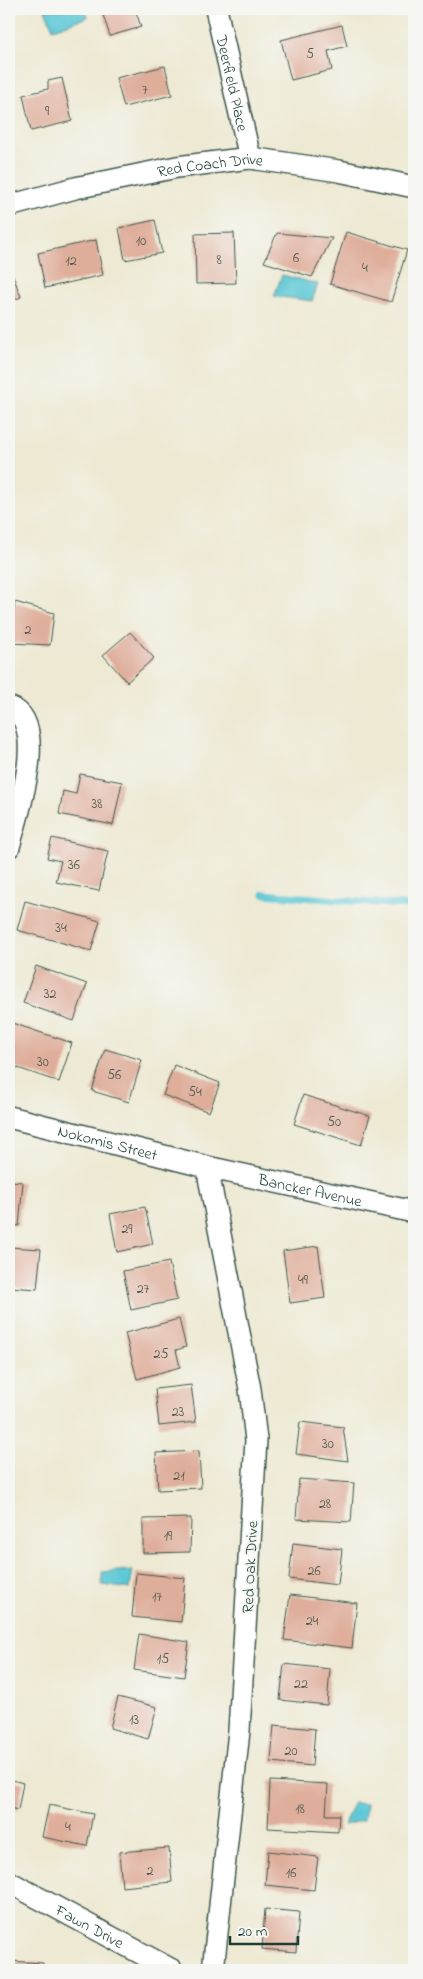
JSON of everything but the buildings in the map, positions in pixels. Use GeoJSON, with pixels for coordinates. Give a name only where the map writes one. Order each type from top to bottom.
{"type":"FeatureCollection","features":[{"type":"Feature","properties":{"kind":"street","name":"Deerfield Place"},"geometry":{"type":"LineString","coordinates":[[216,9],[250,158]]}},
{"type":"Feature","properties":{"kind":"street","name":"Red Coach Drive"},"geometry":{"type":"LineString","coordinates":[[9,206],[75,188],[177,167],[250,158],[339,171],[414,187]]}},
{"type":"Feature","properties":{"kind":"street"},"geometry":{"type":"LineString","coordinates":[[9,708],[14,709],[27,727],[30,747],[26,774],[9,848]]}},
{"type":"Feature","properties":{"kind":"street","name":"Nokomis Street"},"geometry":{"type":"LineString","coordinates":[[9,1116],[208,1167]]}},
{"type":"Feature","properties":{"kind":"street","name":"Bancker Avenue"},"geometry":{"type":"LineString","coordinates":[[208,1167],[414,1212]]}},
{"type":"Feature","properties":{"kind":"street","name":"Red Oak Drive"},"geometry":{"type":"LineString","coordinates":[[208,1167],[250,1389],[256,1440],[239,1731],[213,1970]]}},
{"type":"Feature","properties":{"kind":"street","name":"Fawn Drive"},"geometry":{"type":"LineString","coordinates":[[9,1882],[172,1970]]}},
{"type":"Feature","properties":{"kind":"water"},"geometry":{"type":"Polygon","coordinates":[[[85,9],[88,17],[53,29],[45,10],[85,9]]]}},
{"type":"Feature","properties":{"kind":"water"},"geometry":{"type":"Polygon","coordinates":[[[282,275],[318,284],[312,301],[274,296],[282,275]]]}},
{"type":"Feature","properties":{"kind":"water"},"geometry":{"type":"Polygon","coordinates":[[[133,1570],[130,1589],[102,1585],[102,1572],[133,1570]]]}},
{"type":"Feature","properties":{"kind":"water"},"geometry":{"type":"Polygon","coordinates":[[[353,1803],[366,1804],[364,1820],[344,1825],[353,1803]]]}},
{"type":"Feature","properties":{"kind":"waterway"},"geometry":{"type":"LineString","coordinates":[[264,894],[414,906]]}}]}
